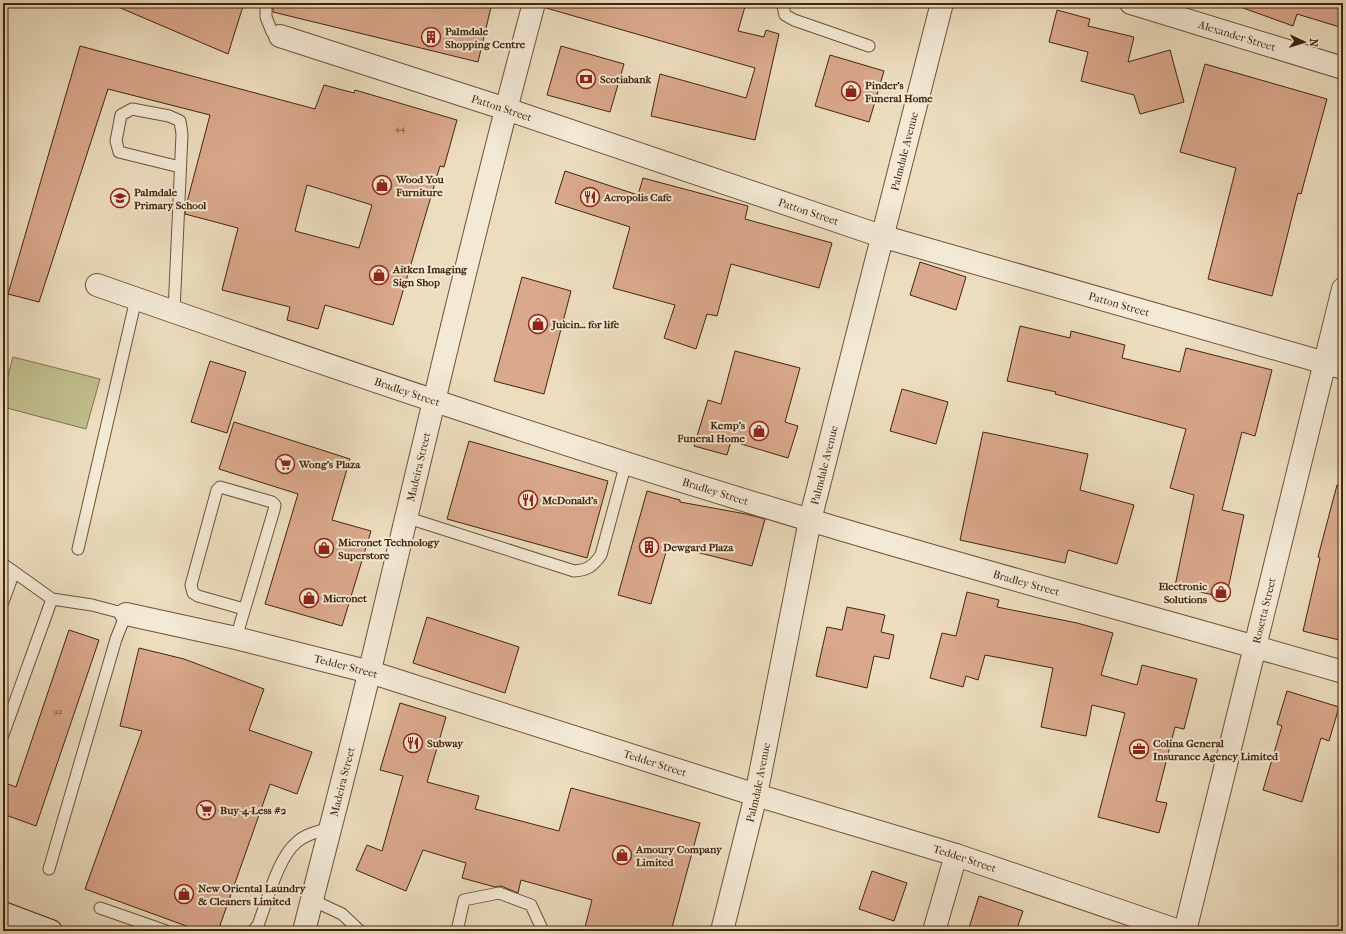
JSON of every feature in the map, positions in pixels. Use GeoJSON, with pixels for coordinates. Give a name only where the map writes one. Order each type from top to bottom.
{"type":"FeatureCollection","features":[{"type":"Feature","properties":{"kind":"street","name":"Madeira Street"},"geometry":{"type":"LineString","coordinates":[[304,931],[370,672],[405,517],[506,109],[534,3]]}},
{"type":"Feature","properties":{"kind":"street","name":"Palmdale Avenue"},"geometry":{"type":"LineString","coordinates":[[722,931],[756,795],[810,520],[881,236],[942,3]]}},
{"type":"Feature","properties":{"kind":"street","name":"Alexander Street"},"geometry":{"type":"LineString","coordinates":[[1131,3],[1343,68]]}},
{"type":"Feature","properties":{"kind":"street","name":"Patton Street"},"geometry":{"type":"LineString","coordinates":[[280,36],[506,109],[881,236],[1334,366]]}},
{"type":"Feature","properties":{"kind":"street","name":"Bradley Street"},"geometry":{"type":"LineString","coordinates":[[97,284],[136,299],[434,402],[626,463],[810,520],[987,572],[1255,646],[1343,672]]}},
{"type":"Feature","properties":{"kind":"street","name":"Rosetta Street"},"geometry":{"type":"LineString","coordinates":[[1185,931],[1255,646],[1334,366],[1343,289]]}},
{"type":"Feature","properties":{"kind":"street","name":"Tedder Street"},"geometry":{"type":"LineString","coordinates":[[126,614],[236,638],[370,672],[756,795],[956,855],[1179,931]]}},
{"type":"Feature","properties":{"kind":"street"},"geometry":{"type":"LineString","coordinates":[[934,931],[956,855]]}},
{"type":"Feature","properties":{"kind":"street"},"geometry":{"type":"LineString","coordinates":[[3,913],[50,931]]}},
{"type":"Feature","properties":{"kind":"lane"},"geometry":{"type":"LineString","coordinates":[[266,3],[266,17],[272,32],[280,36]]}},
{"type":"Feature","properties":{"kind":"lane"},"geometry":{"type":"LineString","coordinates":[[784,3],[782,6],[786,15],[794,20],[869,46]]}},
{"type":"Feature","properties":{"kind":"lane"},"geometry":{"type":"LineString","coordinates":[[174,312],[182,134],[180,121],[169,116],[132,109],[121,115],[116,141],[119,152],[180,167]]}},
{"type":"Feature","properties":{"kind":"lane"},"geometry":{"type":"LineString","coordinates":[[78,550],[136,299]]}},
{"type":"Feature","properties":{"kind":"lane"},"geometry":{"type":"LineString","coordinates":[[405,517],[574,571],[584,571],[593,566],[601,555],[626,463]]}},
{"type":"Feature","properties":{"kind":"lane"},"geometry":{"type":"LineString","coordinates":[[236,638],[275,505],[272,502],[220,487],[217,490],[191,586],[193,593],[198,596],[244,609]]}},
{"type":"Feature","properties":{"kind":"lane"},"geometry":{"type":"LineString","coordinates":[[3,564],[52,599],[92,605],[126,614],[116,639],[49,869]]}},
{"type":"Feature","properties":{"kind":"lane"},"geometry":{"type":"LineString","coordinates":[[3,602],[14,572]]}},
{"type":"Feature","properties":{"kind":"lane"},"geometry":{"type":"LineString","coordinates":[[3,735],[52,599]]}},
{"type":"Feature","properties":{"kind":"lane"},"geometry":{"type":"LineString","coordinates":[[253,931],[258,924],[284,856],[296,842],[311,833],[330,828]]}},
{"type":"Feature","properties":{"kind":"lane"},"geometry":{"type":"LineString","coordinates":[[457,931],[464,900],[499,893],[531,905],[543,931]]}},
{"type":"Feature","properties":{"kind":"lane"},"geometry":{"type":"LineString","coordinates":[[312,900],[342,914],[360,931]]}},
{"type":"Feature","properties":{"kind":"lane"},"geometry":{"type":"LineString","coordinates":[[100,908],[166,931]]}},
{"type":"Feature","properties":{"kind":"shaded area"},"geometry":{"type":"Polygon","coordinates":[[[13,357],[100,379],[86,429],[3,407],[3,394],[13,357]]]}},
{"type":"Feature","properties":{"kind":"building"},"geometry":{"type":"Polygon","coordinates":[[[109,3],[244,3],[228,54],[109,3]]]}},
{"type":"Feature","properties":{"kind":"building","name":"Palmdale Shopping Centre"},"geometry":{"type":"Polygon","coordinates":[[[273,3],[492,3],[478,62],[273,12],[273,3]]]}},
{"type":"Feature","properties":{"kind":"building"},"geometry":{"type":"Polygon","coordinates":[[[546,3],[746,3],[738,31],[764,37],[766,30],[779,34],[755,140],[651,116],[660,74],[746,98],[755,68],[546,8],[546,3]]]}},
{"type":"Feature","properties":{"kind":"building"},"geometry":{"type":"Polygon","coordinates":[[[1235,3],[1343,3],[1343,28],[1297,14],[1293,26],[1235,5],[1235,3]]]}},
{"type":"Feature","properties":{"kind":"building"},"geometry":{"type":"Polygon","coordinates":[[[1057,10],[1090,19],[1088,26],[1134,37],[1128,62],[1170,50],[1184,102],[1140,114],[1134,95],[1081,81],[1088,52],[1049,42],[1057,10]]]}},
{"type":"Feature","properties":{"kind":"building"},"geometry":{"type":"Polygon","coordinates":[[[80,46],[315,109],[324,85],[354,93],[355,90],[457,120],[444,167],[440,166],[393,325],[325,305],[318,329],[287,320],[290,307],[222,290],[238,228],[185,214],[210,115],[108,89],[39,302],[8,294],[80,46]],[[307,185],[295,231],[359,248],[372,205],[307,185]]]}},
{"type":"Feature","properties":{"kind":"building","name":"Scotiabank"},"geometry":{"type":"Polygon","coordinates":[[[561,46],[624,64],[610,112],[547,95],[561,46]]]}},
{"type":"Feature","properties":{"kind":"building"},"geometry":{"type":"Polygon","coordinates":[[[830,55],[884,71],[869,122],[815,106],[830,55]]]}},
{"type":"Feature","properties":{"kind":"building"},"geometry":{"type":"Polygon","coordinates":[[[1205,64],[1327,99],[1301,194],[1298,193],[1272,296],[1208,279],[1236,168],[1180,152],[1205,64]]]}},
{"type":"Feature","properties":{"kind":"building"},"geometry":{"type":"Polygon","coordinates":[[[565,171],[638,195],[643,178],[748,206],[745,219],[832,243],[819,288],[731,264],[717,316],[707,314],[696,349],[664,338],[675,305],[613,288],[630,227],[555,203],[565,171]]]}},
{"type":"Feature","properties":{"kind":"building"},"geometry":{"type":"Polygon","coordinates":[[[920,262],[966,277],[956,310],[910,295],[920,262]]]}},
{"type":"Feature","properties":{"kind":"building"},"geometry":{"type":"Polygon","coordinates":[[[522,277],[571,291],[544,394],[494,381],[522,277]]]}},
{"type":"Feature","properties":{"kind":"building"},"geometry":{"type":"Polygon","coordinates":[[[1020,326],[1070,338],[1071,331],[1125,345],[1122,358],[1180,372],[1186,348],[1272,370],[1255,436],[1242,432],[1222,510],[1244,515],[1226,598],[1175,586],[1194,495],[1170,488],[1186,429],[1055,394],[1056,392],[1007,381],[1020,326]]]}},
{"type":"Feature","properties":{"kind":"building"},"geometry":{"type":"Polygon","coordinates":[[[735,351],[800,368],[785,422],[798,426],[788,458],[731,441],[727,455],[694,446],[708,400],[721,404],[735,351]]]}},
{"type":"Feature","properties":{"kind":"building"},"geometry":{"type":"Polygon","coordinates":[[[210,361],[246,372],[227,433],[191,422],[210,361]]]}},
{"type":"Feature","properties":{"kind":"building"},"geometry":{"type":"Polygon","coordinates":[[[902,389],[948,402],[936,444],[890,431],[902,389]]]}},
{"type":"Feature","properties":{"kind":"building"},"geometry":{"type":"Polygon","coordinates":[[[234,422],[350,459],[332,520],[371,531],[342,626],[265,604],[298,494],[219,469],[234,422]]]}},
{"type":"Feature","properties":{"kind":"building"},"geometry":{"type":"Polygon","coordinates":[[[983,432],[1088,454],[1080,490],[1134,505],[1117,564],[1068,550],[1065,563],[960,540],[983,432]]]}},
{"type":"Feature","properties":{"kind":"building","name":"McDonald's"},"geometry":{"type":"Polygon","coordinates":[[[469,441],[608,481],[587,558],[447,519],[469,441]]]}},
{"type":"Feature","properties":{"kind":"building"},"geometry":{"type":"Polygon","coordinates":[[[1337,485],[1343,485],[1343,641],[1303,631],[1320,558],[1318,557],[1337,485]]]}},
{"type":"Feature","properties":{"kind":"building"},"geometry":{"type":"Polygon","coordinates":[[[647,491],[680,500],[680,502],[765,519],[752,566],[668,545],[651,604],[618,595],[647,491]]]}},
{"type":"Feature","properties":{"kind":"building"},"geometry":{"type":"Polygon","coordinates":[[[967,592],[999,600],[997,607],[1077,623],[1113,633],[1101,675],[1137,685],[1142,665],[1197,679],[1184,729],[1175,727],[1156,801],[1167,803],[1159,833],[1098,817],[1125,713],[1092,705],[1086,736],[1041,727],[1053,668],[985,655],[978,680],[966,676],[963,687],[930,678],[942,633],[956,636],[967,592]]]}},
{"type":"Feature","properties":{"kind":"building"},"geometry":{"type":"Polygon","coordinates":[[[847,607],[885,615],[881,632],[894,635],[889,659],[874,656],[867,688],[816,676],[827,627],[842,630],[847,607]]]}},
{"type":"Feature","properties":{"kind":"building"},"geometry":{"type":"Polygon","coordinates":[[[427,617],[519,647],[505,693],[413,663],[427,617]]]}},
{"type":"Feature","properties":{"kind":"building"},"geometry":{"type":"Polygon","coordinates":[[[69,630],[99,640],[36,826],[3,814],[3,782],[16,787],[69,630]]]}},
{"type":"Feature","properties":{"kind":"building"},"geometry":{"type":"Polygon","coordinates":[[[139,648],[184,659],[264,689],[249,730],[312,752],[297,794],[270,784],[218,931],[200,931],[85,889],[142,731],[120,726],[139,648]]]}},
{"type":"Feature","properties":{"kind":"building"},"geometry":{"type":"Polygon","coordinates":[[[1287,691],[1339,707],[1329,741],[1321,738],[1302,802],[1263,790],[1282,726],[1277,724],[1287,691]]]}},
{"type":"Feature","properties":{"kind":"building"},"geometry":{"type":"Polygon","coordinates":[[[400,703],[446,717],[427,782],[479,796],[475,809],[559,831],[571,788],[700,823],[671,931],[584,931],[592,900],[521,880],[518,893],[501,886],[495,887],[462,878],[466,863],[423,850],[406,891],[356,870],[367,845],[382,851],[403,776],[380,770],[400,703]]]}},
{"type":"Feature","properties":{"kind":"building"},"geometry":{"type":"Polygon","coordinates":[[[872,871],[907,883],[894,921],[859,909],[872,871]]]}},
{"type":"Feature","properties":{"kind":"building"},"geometry":{"type":"Polygon","coordinates":[[[979,896],[1023,911],[1016,931],[968,931],[979,896]]]}},
{"type":"Feature","properties":{"kind":"place","name":"Palmdale Shopping Centre"},"geometry":{"type":"Point","coordinates":[431,37]}},
{"type":"Feature","properties":{"kind":"place","name":"Scotiabank"},"geometry":{"type":"Point","coordinates":[586,79]}},
{"type":"Feature","properties":{"kind":"place","name":"Pinder's Funeral Home"},"geometry":{"type":"Point","coordinates":[851,91]}},
{"type":"Feature","properties":{"kind":"place","name":"Wood You Furniture"},"geometry":{"type":"Point","coordinates":[382,185]}},
{"type":"Feature","properties":{"kind":"place","name":"Acropolis Cafe"},"geometry":{"type":"Point","coordinates":[590,197]}},
{"type":"Feature","properties":{"kind":"place","name":"Palmdale Primary School"},"geometry":{"type":"Point","coordinates":[120,198]}},
{"type":"Feature","properties":{"kind":"place","name":"Aitken Imaging Sign Shop"},"geometry":{"type":"Point","coordinates":[379,275]}},
{"type":"Feature","properties":{"kind":"place","name":"Juicin… for life"},"geometry":{"type":"Point","coordinates":[538,324]}},
{"type":"Feature","properties":{"kind":"place","name":"Kemp's Funeral Home"},"geometry":{"type":"Point","coordinates":[759,431]}},
{"type":"Feature","properties":{"kind":"place","name":"Wong's Plaza"},"geometry":{"type":"Point","coordinates":[285,464]}},
{"type":"Feature","properties":{"kind":"place","name":"McDonald's"},"geometry":{"type":"Point","coordinates":[528,500]}},
{"type":"Feature","properties":{"kind":"place","name":"Dewgard Plaza"},"geometry":{"type":"Point","coordinates":[649,547]}},
{"type":"Feature","properties":{"kind":"place","name":"Micronet Technology Superstore"},"geometry":{"type":"Point","coordinates":[324,548]}},
{"type":"Feature","properties":{"kind":"place","name":"Electronic Solutions"},"geometry":{"type":"Point","coordinates":[1221,592]}},
{"type":"Feature","properties":{"kind":"place","name":"Micronet"},"geometry":{"type":"Point","coordinates":[309,598]}},
{"type":"Feature","properties":{"kind":"place","name":"Subway"},"geometry":{"type":"Point","coordinates":[413,743]}},
{"type":"Feature","properties":{"kind":"place","name":"Colina General Insurance Agency Limited"},"geometry":{"type":"Point","coordinates":[1139,749]}},
{"type":"Feature","properties":{"kind":"place","name":"Buy-4-Less #2"},"geometry":{"type":"Point","coordinates":[206,810]}},
{"type":"Feature","properties":{"kind":"place","name":"Amoury Company Limited"},"geometry":{"type":"Point","coordinates":[622,855]}},
{"type":"Feature","properties":{"kind":"place","name":"New Oriental Laundry & Cleaners Limited"},"geometry":{"type":"Point","coordinates":[184,894]}}]}
